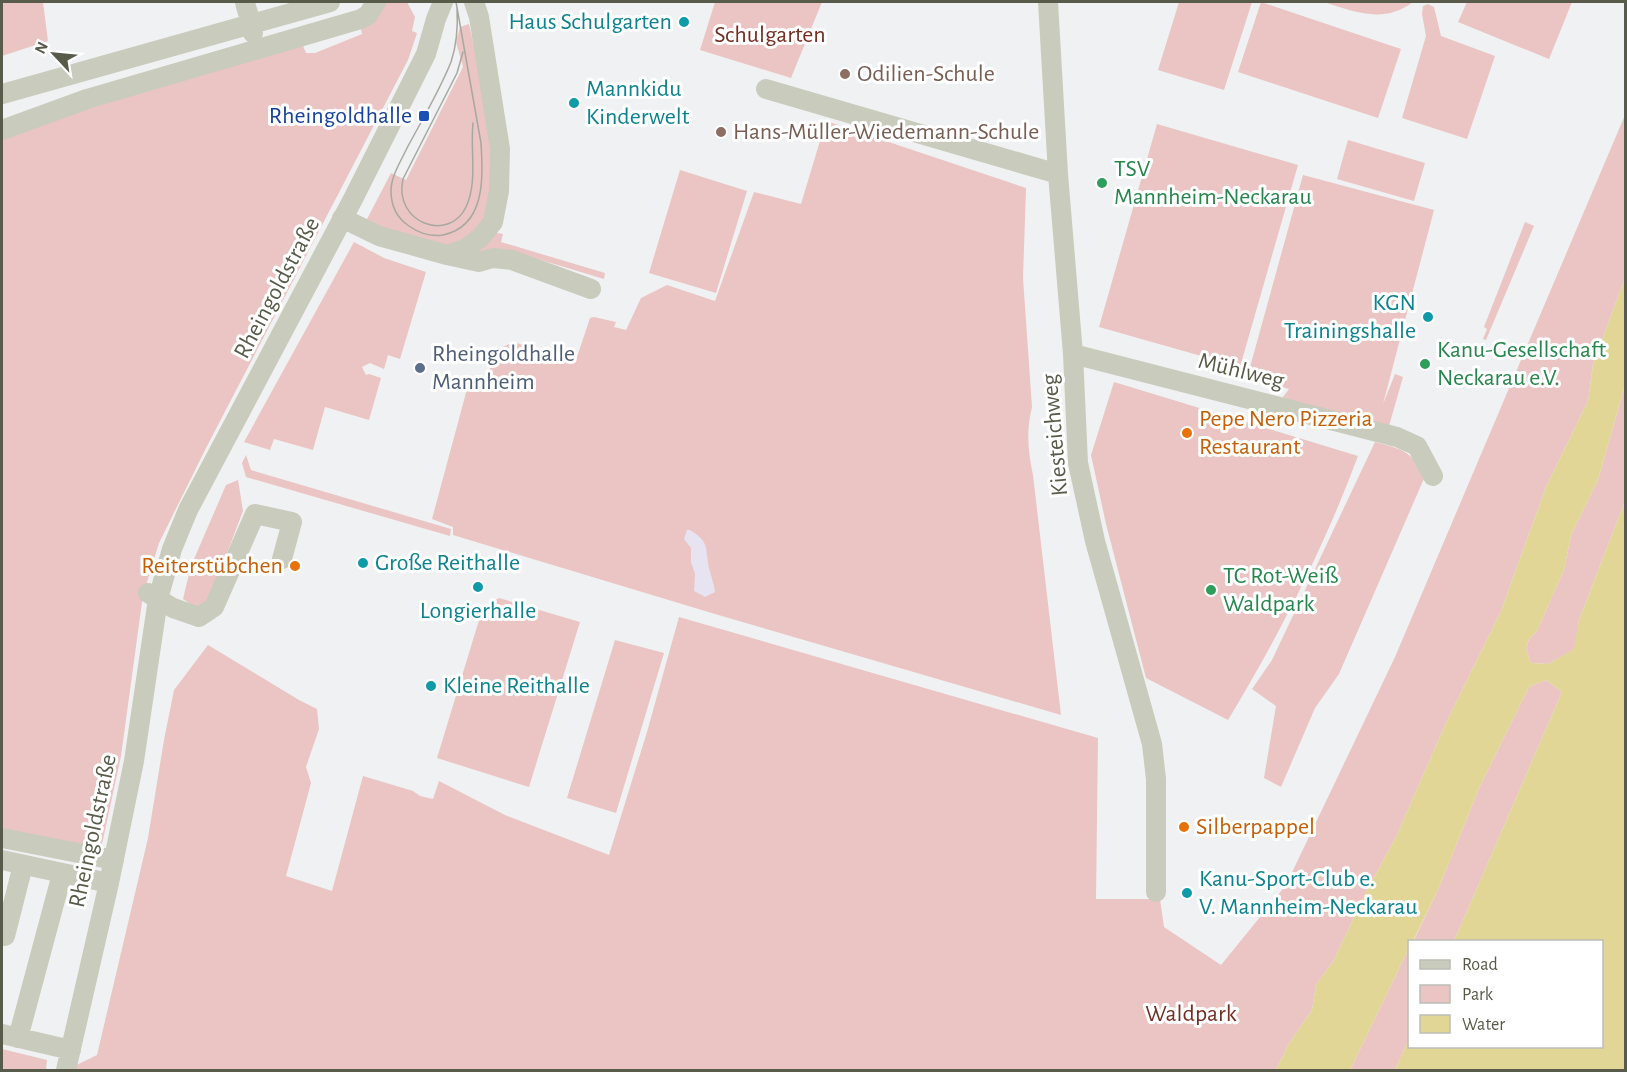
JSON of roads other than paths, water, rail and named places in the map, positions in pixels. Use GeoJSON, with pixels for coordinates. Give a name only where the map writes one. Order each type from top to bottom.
{"type":"FeatureCollection","features":[{"type":"Feature","properties":{"kind":"street"},"geometry":{"type":"LineString","coordinates":[[245,2],[252,22],[254,50]]}},
{"type":"Feature","properties":{"kind":"street"},"geometry":{"type":"LineString","coordinates":[[2,94],[252,22],[330,2]]}},
{"type":"Feature","properties":{"kind":"street"},"geometry":{"type":"LineString","coordinates":[[2,130],[52,110],[361,19],[368,15],[376,2]]}},
{"type":"Feature","properties":{"kind":"street","name":"Rheingoldstraße"},"geometry":{"type":"LineString","coordinates":[[66,1071],[114,860],[153,596],[167,548],[188,510],[213,452],[342,218],[426,54],[443,2]]}},
{"type":"Feature","properties":{"kind":"street"},"geometry":{"type":"LineString","coordinates":[[447,255],[465,249],[481,237],[493,222],[499,191],[501,149],[479,17],[474,2]]}},
{"type":"Feature","properties":{"kind":"street","name":"Kiesteichweg"},"geometry":{"type":"LineString","coordinates":[[1048,2],[1058,174],[1073,354],[1078,463],[1095,541],[1152,744],[1156,779],[1156,892]]}},
{"type":"Feature","properties":{"kind":"street"},"geometry":{"type":"LineString","coordinates":[[766,89],[1058,174]]}},
{"type":"Feature","properties":{"kind":"street"},"geometry":{"type":"LineString","coordinates":[[342,218],[379,236],[479,262],[493,258],[513,260],[591,289]]}},
{"type":"Feature","properties":{"kind":"street","name":"Mühlweg"},"geometry":{"type":"LineString","coordinates":[[1073,354],[1397,438],[1417,446],[1433,476]]}},
{"type":"Feature","properties":{"kind":"street"},"geometry":{"type":"LineString","coordinates":[[153,596],[173,608],[199,617],[214,607],[255,514],[291,522],[282,559]]}},
{"type":"Feature","properties":{"kind":"street"},"geometry":{"type":"LineString","coordinates":[[2,838],[114,860]]}},
{"type":"Feature","properties":{"kind":"street"},"geometry":{"type":"LineString","coordinates":[[2,860],[109,883]]}},
{"type":"Feature","properties":{"kind":"street"},"geometry":{"type":"LineString","coordinates":[[5,936],[23,865]]}},
{"type":"Feature","properties":{"kind":"street"},"geometry":{"type":"LineString","coordinates":[[62,874],[10,1036],[71,1050]]}},
{"type":"Feature","properties":{"kind":"water"},"geometry":{"type":"Polygon","coordinates":[[[1625,278],[1625,385],[1598,480],[1571,535],[1564,570],[1537,631],[1529,639],[1526,649],[1531,663],[1548,664],[1574,649],[1579,620],[1625,501],[1625,1070],[1395,1070],[1408,1041],[1408,1048],[1603,1048],[1603,940],[1454,940],[1562,692],[1546,680],[1529,687],[1480,786],[1438,890],[1413,940],[1408,940],[1408,950],[1350,1070],[1276,1070],[1288,1045],[1312,1010],[1316,985],[1334,960],[1365,894],[1396,837],[1446,723],[1501,611],[1546,487],[1588,401],[1593,364],[1625,278]]]}},
{"type":"Feature","properties":{"kind":"tram line"},"geometry":{"type":"LineString","coordinates":[[456,2],[481,143],[481,185],[479,198],[467,222],[457,230],[443,235],[425,234],[401,219],[392,201],[391,185],[399,163],[451,62],[457,35],[457,8]]}},
{"type":"Feature","properties":{"kind":"tram line"},"geometry":{"type":"LineString","coordinates":[[463,52],[457,73],[403,179],[402,194],[406,207],[414,217],[424,223],[436,226],[448,224],[458,218],[466,207],[473,177],[473,123]]}},
{"type":"Feature","properties":{"kind":"place","name":"Haus Schulgarten"},"geometry":{"type":"Point","coordinates":[684,22]}},
{"type":"Feature","properties":{"kind":"place","name":"Odilien-Schule"},"geometry":{"type":"Point","coordinates":[845,74]}},
{"type":"Feature","properties":{"kind":"place","name":"Mannkidu Kinderwelt"},"geometry":{"type":"Point","coordinates":[574,103]}},
{"type":"Feature","properties":{"kind":"place","name":"Rheingoldhalle"},"geometry":{"type":"Point","coordinates":[424,116]}},
{"type":"Feature","properties":{"kind":"place","name":"Hans-Müller-Wiedemann-Schule"},"geometry":{"type":"Point","coordinates":[721,132]}},
{"type":"Feature","properties":{"kind":"place","name":"TSV Mannheim-Neckarau"},"geometry":{"type":"Point","coordinates":[1102,183]}},
{"type":"Feature","properties":{"kind":"place","name":"KGN Trainingshalle"},"geometry":{"type":"Point","coordinates":[1428,317]}},
{"type":"Feature","properties":{"kind":"place","name":"Kanu-Gesellschaft Neckarau e.V."},"geometry":{"type":"Point","coordinates":[1425,364]}},
{"type":"Feature","properties":{"kind":"place","name":"Rheingoldhalle Mannheim"},"geometry":{"type":"Point","coordinates":[420,368]}},
{"type":"Feature","properties":{"kind":"place","name":"Pepe Nero Pizzeria Restaurant"},"geometry":{"type":"Point","coordinates":[1187,433]}},
{"type":"Feature","properties":{"kind":"place","name":"Große Reithalle"},"geometry":{"type":"Point","coordinates":[363,563]}},
{"type":"Feature","properties":{"kind":"place","name":"Reiterstübchen"},"geometry":{"type":"Point","coordinates":[295,566]}},
{"type":"Feature","properties":{"kind":"place","name":"Longierhalle"},"geometry":{"type":"Point","coordinates":[478,587]}},
{"type":"Feature","properties":{"kind":"place","name":"TC Rot-Weiß Waldpark"},"geometry":{"type":"Point","coordinates":[1211,590]}},
{"type":"Feature","properties":{"kind":"place","name":"Kleine Reithalle"},"geometry":{"type":"Point","coordinates":[431,686]}},
{"type":"Feature","properties":{"kind":"place","name":"Silberpappel"},"geometry":{"type":"Point","coordinates":[1184,827]}},
{"type":"Feature","properties":{"kind":"place","name":"Kanu-Sport-Club e. V. Mannheim-Neckarau"},"geometry":{"type":"Point","coordinates":[1187,893]}},
{"type":"Feature","properties":{"kind":"park label","name":"Schulgarten"},"geometry":{"type":"Point","coordinates":[770,35]}},
{"type":"Feature","properties":{"kind":"park label","name":"Waldpark"},"geometry":{"type":"Point","coordinates":[1191,1014]}}]}
